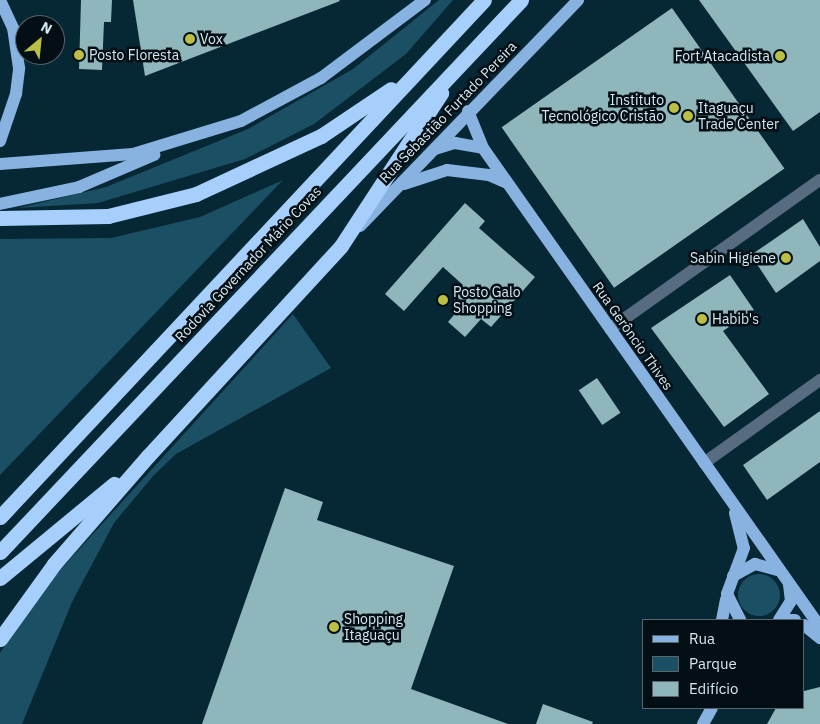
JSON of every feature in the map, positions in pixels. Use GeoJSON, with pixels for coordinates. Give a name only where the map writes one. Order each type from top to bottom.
{"type":"FeatureCollection","features":[{"type":"Feature","properties":{"kind":"highway","name":"Rodovia Governador Mário Covas"},"geometry":{"type":"LineString","coordinates":[[0,517],[484,0]]}},
{"type":"Feature","properties":{"kind":"highway","name":"Rodovia Governador Mário Covas"},"geometry":{"type":"LineString","coordinates":[[0,552],[521,0]]}},
{"type":"Feature","properties":{"kind":"highway"},"geometry":{"type":"LineString","coordinates":[[0,639],[54,564],[148,456],[341,246],[469,53]]}},
{"type":"Feature","properties":{"kind":"highway"},"geometry":{"type":"LineString","coordinates":[[0,218],[108,216],[196,194],[321,136],[413,74]]}},
{"type":"Feature","properties":{"kind":"highway"},"geometry":{"type":"LineString","coordinates":[[0,578],[148,456]]}},
{"type":"Feature","properties":{"kind":"main road"},"geometry":{"type":"LineString","coordinates":[[0,0],[13,28],[19,68],[16,94],[0,142]]}},
{"type":"Feature","properties":{"kind":"main road"},"geometry":{"type":"LineString","coordinates":[[0,204],[79,187],[286,99],[374,42],[425,0]]}},
{"type":"Feature","properties":{"kind":"main road","name":"Rua Sebastião Furtado Pereira"},"geometry":{"type":"LineString","coordinates":[[341,246],[468,111],[578,0]]}},
{"type":"Feature","properties":{"kind":"main road","name":"Rua Gerôncio Thives"},"geometry":{"type":"LineString","coordinates":[[468,111],[483,148],[733,506],[820,627]]}},
{"type":"Feature","properties":{"kind":"main road"},"geometry":{"type":"LineString","coordinates":[[0,164],[133,154],[183,142]]}},
{"type":"Feature","properties":{"kind":"main road"},"geometry":{"type":"LineString","coordinates":[[430,151],[455,143],[483,148]]}},
{"type":"Feature","properties":{"kind":"main road"},"geometry":{"type":"LineString","coordinates":[[393,190],[417,176],[447,170],[489,175],[508,183]]}},
{"type":"Feature","properties":{"kind":"main road"},"geometry":{"type":"LineString","coordinates":[[722,619],[727,594],[744,548],[733,506]]}},
{"type":"Feature","properties":{"kind":"main road"},"geometry":{"type":"LineString","coordinates":[[733,576],[755,564],[784,576],[791,601],[781,619]]}},
{"type":"Feature","properties":{"kind":"main road"},"geometry":{"type":"LineString","coordinates":[[727,594],[740,619]]}},
{"type":"Feature","properties":{"kind":"main road"},"geometry":{"type":"LineString","coordinates":[[805,626],[820,638]]}},
{"type":"Feature","properties":{"kind":"main road"},"geometry":{"type":"LineString","coordinates":[[703,723],[706,709]]}},
{"type":"Feature","properties":{"kind":"main road"},"geometry":{"type":"LineString","coordinates":[[703,723],[711,709]]}},
{"type":"Feature","properties":{"kind":"street"},"geometry":{"type":"LineString","coordinates":[[610,329],[820,180]]}},
{"type":"Feature","properties":{"kind":"street"},"geometry":{"type":"LineString","coordinates":[[704,463],[820,380]]}},
{"type":"Feature","properties":{"kind":"green space"},"geometry":{"type":"Polygon","coordinates":[[[439,0],[453,0],[406,54],[314,124],[245,159],[98,203],[18,208],[106,187],[248,129],[353,69],[439,0]]]}},
{"type":"Feature","properties":{"kind":"green space"},"geometry":{"type":"Polygon","coordinates":[[[283,180],[0,475],[0,239],[111,238],[200,217],[283,180]]]}},
{"type":"Feature","properties":{"kind":"green space"},"geometry":{"type":"Polygon","coordinates":[[[293,314],[331,368],[176,454],[153,476],[114,523],[72,602],[22,724],[0,724],[0,653],[41,591],[293,314]]]}},
{"type":"Feature","properties":{"kind":"green space"},"geometry":{"type":"Polygon","coordinates":[[[759,574],[774,580],[780,595],[774,610],[759,616],[744,610],[738,595],[744,580],[759,574]]]}},
{"type":"Feature","properties":{"kind":"building"},"geometry":{"type":"Polygon","coordinates":[[[81,0],[112,0],[111,22],[104,22],[102,70],[79,69],[81,0]]]}},
{"type":"Feature","properties":{"kind":"building","name":"Vox"},"geometry":{"type":"Polygon","coordinates":[[[133,0],[339,0],[340,1],[145,76],[133,0]]]}},
{"type":"Feature","properties":{"kind":"building","name":"Fort Atacadista"},"geometry":{"type":"Polygon","coordinates":[[[699,0],[820,0],[820,112],[793,131],[699,0]]]}},
{"type":"Feature","properties":{"kind":"building"},"geometry":{"type":"Polygon","coordinates":[[[672,8],[784,169],[614,288],[502,127],[672,8]]]}},
{"type":"Feature","properties":{"kind":"building"},"geometry":{"type":"Polygon","coordinates":[[[465,203],[485,221],[479,228],[535,277],[491,327],[481,319],[465,337],[448,322],[464,303],[455,295],[463,285],[443,267],[404,311],[385,294],[465,203]]]}},
{"type":"Feature","properties":{"kind":"building","name":"Sabin Higiene"},"geometry":{"type":"Polygon","coordinates":[[[803,219],[820,247],[820,261],[776,293],[751,255],[803,219]]]}},
{"type":"Feature","properties":{"kind":"building"},"geometry":{"type":"Polygon","coordinates":[[[730,275],[754,310],[723,331],[769,394],[724,427],[651,328],[730,275]]]}},
{"type":"Feature","properties":{"kind":"building"},"geometry":{"type":"Polygon","coordinates":[[[597,378],[620,413],[602,425],[579,390],[597,378]]]}},
{"type":"Feature","properties":{"kind":"building"},"geometry":{"type":"Polygon","coordinates":[[[820,411],[820,462],[767,500],[743,465],[820,411]]]}},
{"type":"Feature","properties":{"kind":"building","name":"Shopping Itaguaçu"},"geometry":{"type":"Polygon","coordinates":[[[285,488],[323,502],[317,520],[454,566],[411,689],[508,724],[202,724],[285,488]]]}},
{"type":"Feature","properties":{"kind":"building"},"geometry":{"type":"Polygon","coordinates":[[[820,687],[820,724],[767,724],[775,709],[805,709],[805,691],[820,687]]]}},
{"type":"Feature","properties":{"kind":"building"},"geometry":{"type":"Polygon","coordinates":[[[543,704],[593,722],[592,724],[536,724],[543,704]]]}},
{"type":"Feature","properties":{"kind":"place","name":"Vox"},"geometry":{"type":"Point","coordinates":[190,39]}},
{"type":"Feature","properties":{"kind":"place","name":"Posto Floresta"},"geometry":{"type":"Point","coordinates":[79,55]}},
{"type":"Feature","properties":{"kind":"place","name":"Fort Atacadista"},"geometry":{"type":"Point","coordinates":[780,56]}},
{"type":"Feature","properties":{"kind":"place","name":"Instituto Tecnológico Cristão"},"geometry":{"type":"Point","coordinates":[674,108]}},
{"type":"Feature","properties":{"kind":"place","name":"Itaguaçu Trade Center"},"geometry":{"type":"Point","coordinates":[688,116]}},
{"type":"Feature","properties":{"kind":"place","name":"Sabin Higiene"},"geometry":{"type":"Point","coordinates":[786,258]}},
{"type":"Feature","properties":{"kind":"place","name":"Posto Galo Shopping"},"geometry":{"type":"Point","coordinates":[443,300]}},
{"type":"Feature","properties":{"kind":"place","name":"Habib's"},"geometry":{"type":"Point","coordinates":[702,319]}},
{"type":"Feature","properties":{"kind":"place","name":"Shopping Itaguaçu"},"geometry":{"type":"Point","coordinates":[334,627]}}]}
